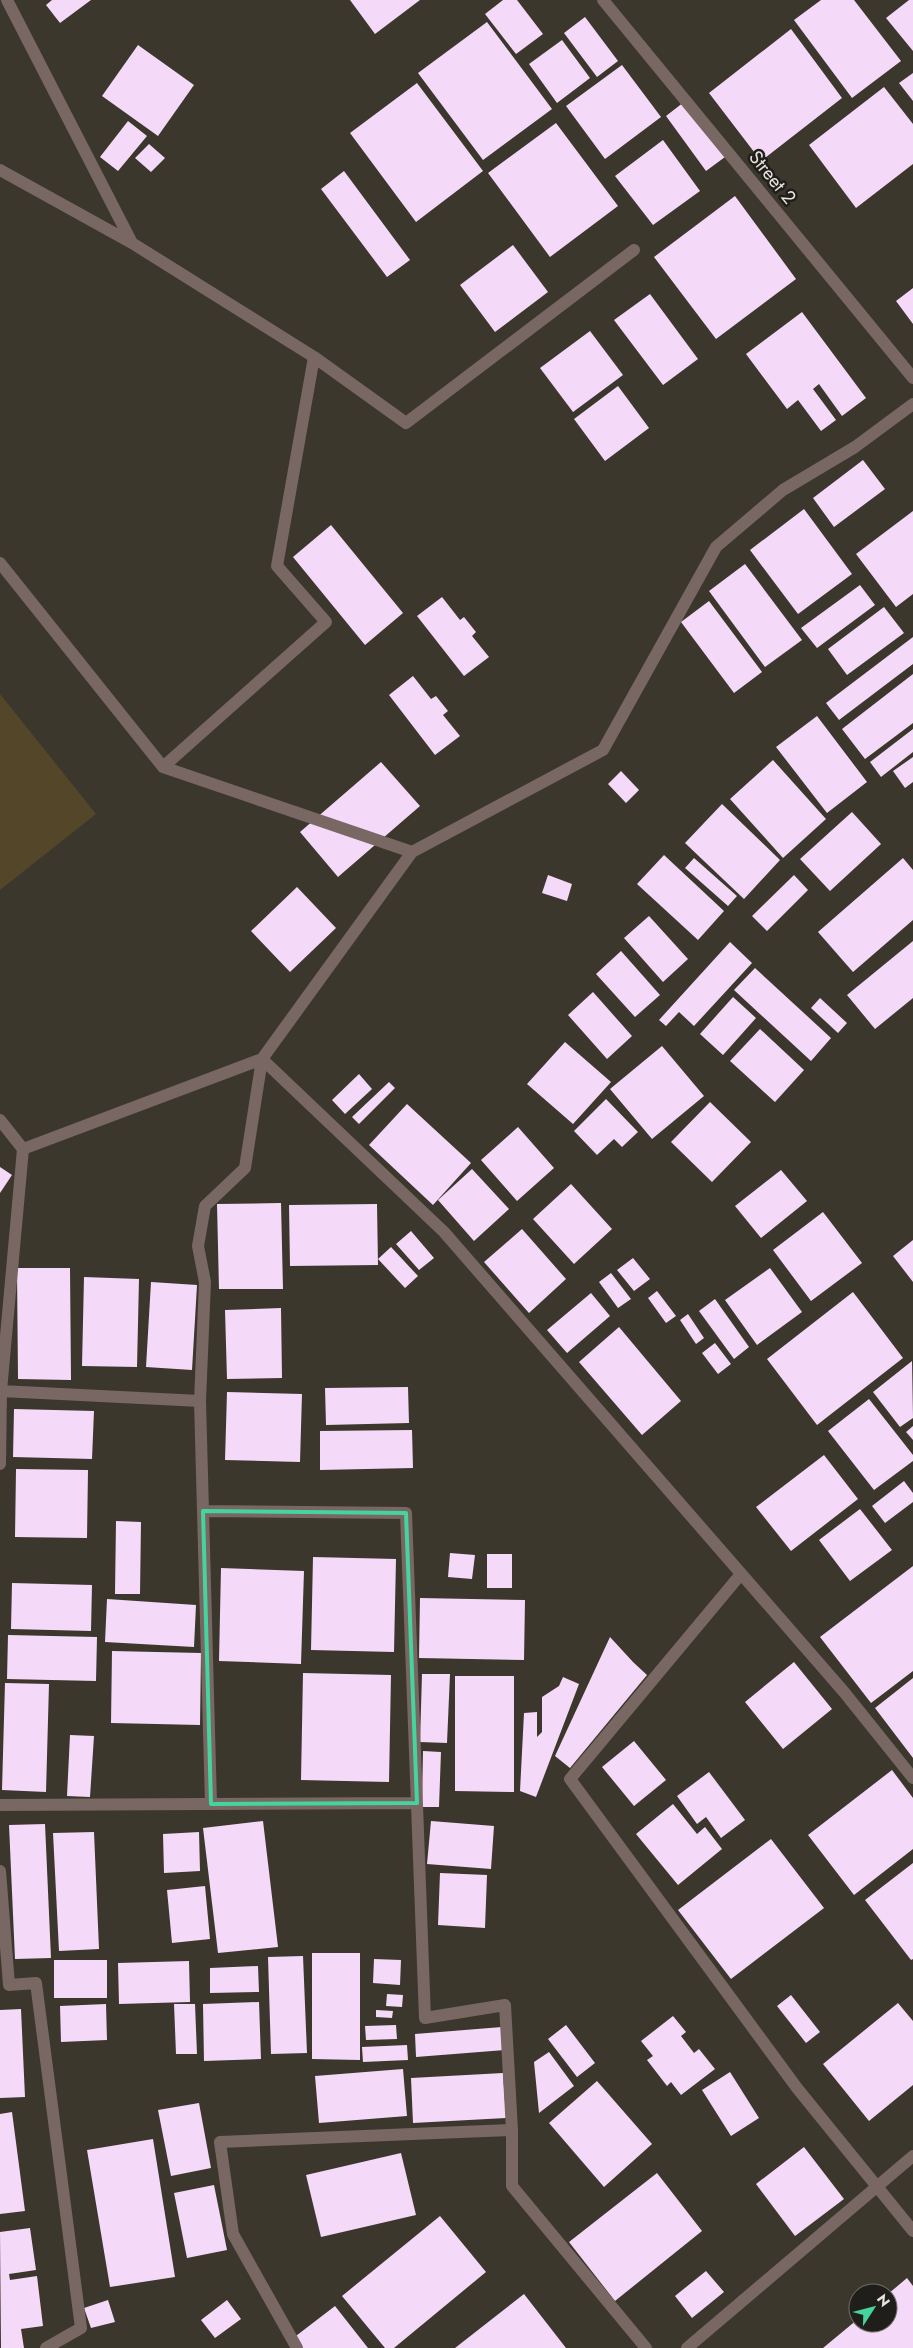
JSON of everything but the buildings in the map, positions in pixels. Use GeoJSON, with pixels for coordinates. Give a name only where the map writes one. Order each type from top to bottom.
{"type":"FeatureCollection","features":[{"type":"Feature","properties":{"kind":"street"},"geometry":{"type":"LineString","coordinates":[[7,0],[132,243]]}},
{"type":"Feature","properties":{"kind":"street","name":"Street 2"},"geometry":{"type":"LineString","coordinates":[[603,0],[913,378]]}},
{"type":"Feature","properties":{"kind":"street"},"geometry":{"type":"LineString","coordinates":[[0,170],[132,243],[314,357],[406,423],[634,250]]}},
{"type":"Feature","properties":{"kind":"street"},"geometry":{"type":"LineString","coordinates":[[163,768],[326,622],[277,566],[314,357]]}},
{"type":"Feature","properties":{"kind":"street"},"geometry":{"type":"LineString","coordinates":[[211,1804],[200,1401],[205,1282],[198,1246],[205,1206],[245,1168],[262,1059],[412,852],[603,750],[716,547],[783,490],[855,447],[913,404]]}},
{"type":"Feature","properties":{"kind":"street"},"geometry":{"type":"LineString","coordinates":[[0,563],[163,768],[412,852]]}},
{"type":"Feature","properties":{"kind":"street"},"geometry":{"type":"LineString","coordinates":[[23,1149],[262,1059]]}},
{"type":"Feature","properties":{"kind":"street"},"geometry":{"type":"LineString","coordinates":[[262,1059],[444,1232],[844,1692],[913,1778]]}},
{"type":"Feature","properties":{"kind":"street"},"geometry":{"type":"LineString","coordinates":[[0,1120],[23,1149],[1,1392],[0,1464]]}},
{"type":"Feature","properties":{"kind":"street"},"geometry":{"type":"LineString","coordinates":[[1,1392],[200,1401]]}},
{"type":"Feature","properties":{"kind":"street"},"geometry":{"type":"LineString","coordinates":[[203,1511],[406,1513],[425,2018],[505,2005],[512,2130],[512,2186],[646,2348]]}},
{"type":"Feature","properties":{"kind":"street"},"geometry":{"type":"LineString","coordinates":[[742,1574],[570,1779],[797,2088],[913,2231]]}},
{"type":"Feature","properties":{"kind":"street"},"geometry":{"type":"LineString","coordinates":[[0,1805],[417,1803]]}},
{"type":"Feature","properties":{"kind":"street"},"geometry":{"type":"LineString","coordinates":[[0,1871],[9,1985],[36,1983],[81,2328],[46,2348]]}},
{"type":"Feature","properties":{"kind":"street"},"geometry":{"type":"LineString","coordinates":[[297,2348],[233,2234],[220,2142],[512,2130]]}},
{"type":"Feature","properties":{"kind":"street"},"geometry":{"type":"LineString","coordinates":[[687,2348],[913,2156]]}},
{"type":"Feature","properties":{"kind":"highlighted area"},"geometry":{"type":"Polygon","coordinates":[[[203,1511],[406,1513],[417,1803],[211,1804],[203,1511]]]}},
{"type":"Feature","properties":{"kind":"shaded area"},"geometry":{"type":"Polygon","coordinates":[[[0,694],[96,814],[0,890],[0,694]]]}}]}
